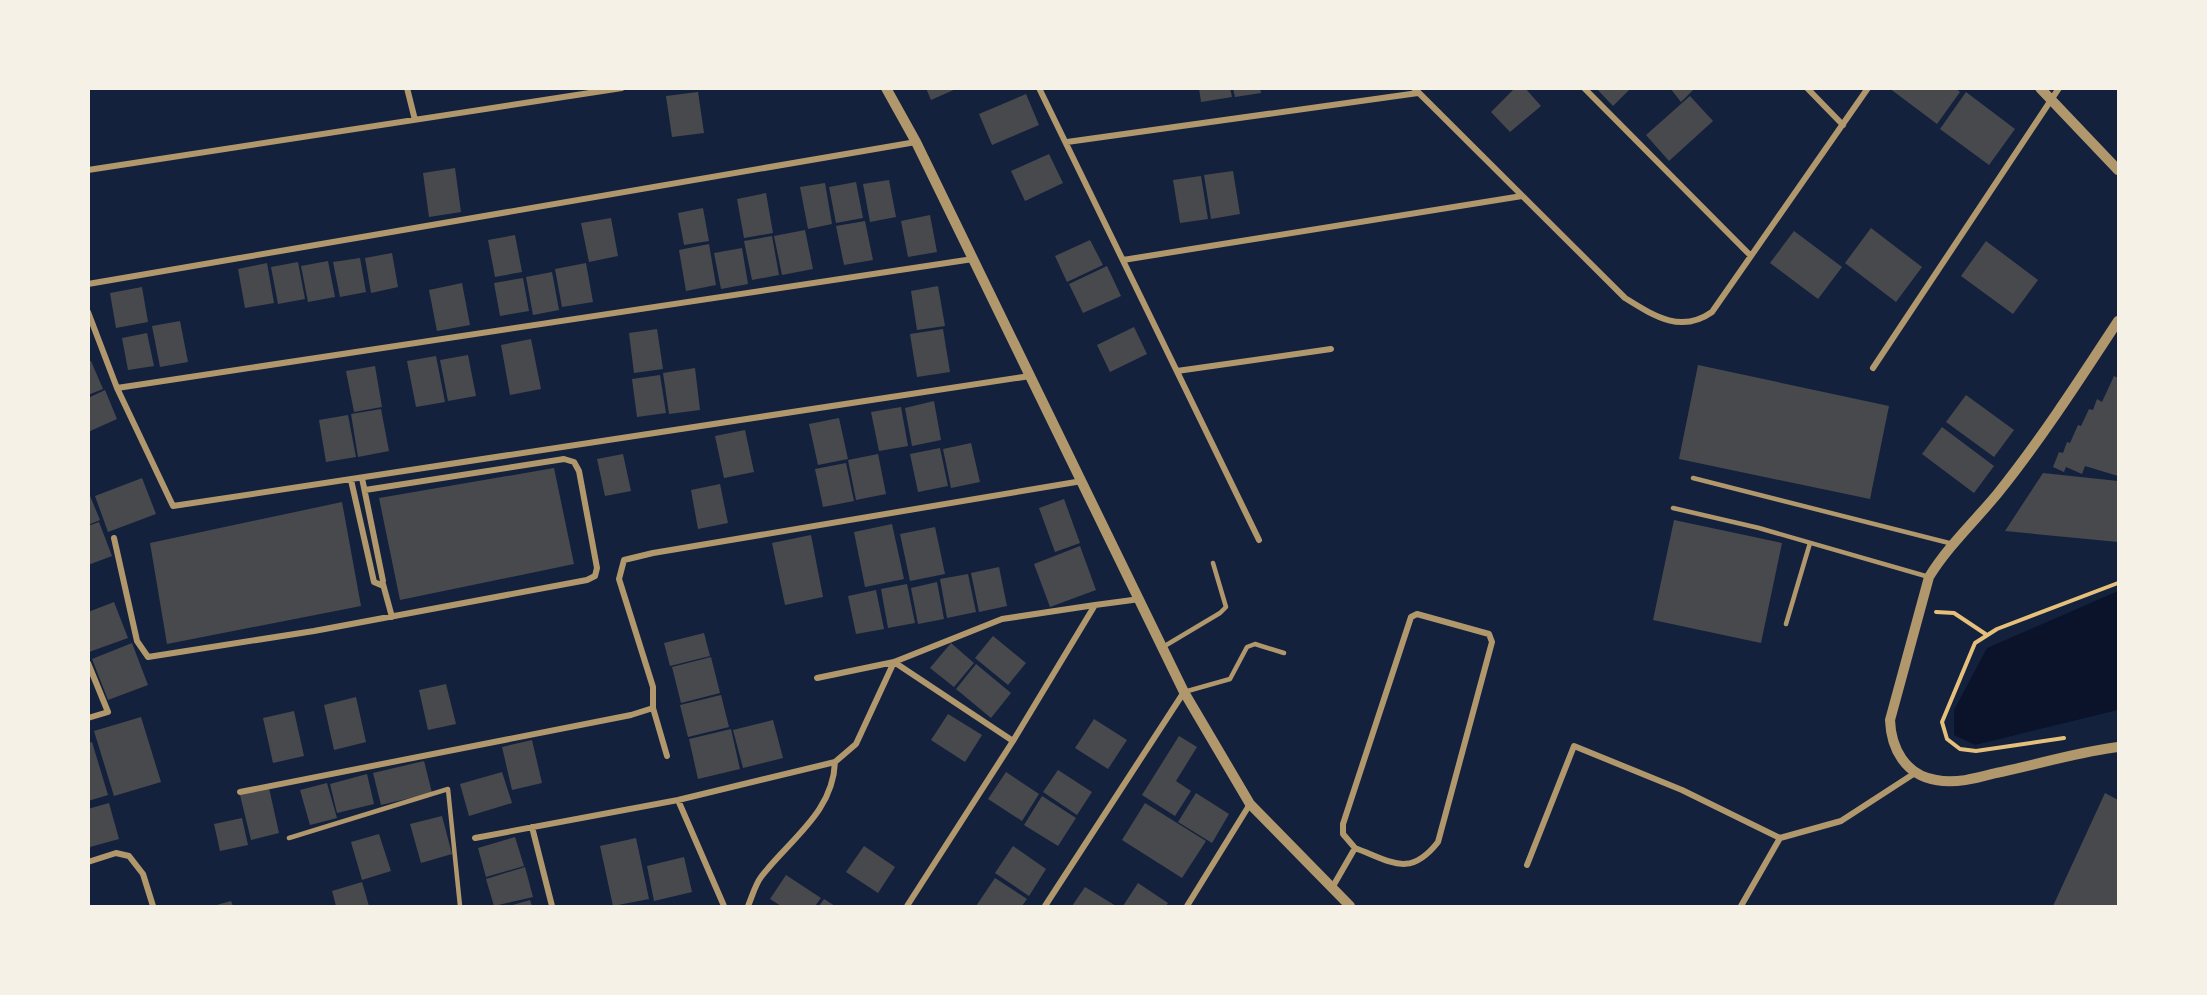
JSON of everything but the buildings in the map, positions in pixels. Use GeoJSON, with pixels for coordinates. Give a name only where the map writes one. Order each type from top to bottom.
{"type":"FeatureCollection","features":[{"type":"Feature","properties":{"kind":"street"},"geometry":{"type":"LineString","coordinates":[[407,88],[415,120]]}},
{"type":"Feature","properties":{"kind":"street"},"geometry":{"type":"LineString","coordinates":[[88,170],[622,88]]}},
{"type":"Feature","properties":{"kind":"street"},"geometry":{"type":"LineString","coordinates":[[886,88],[916,142],[1184,692],[1250,804],[1350,906]]}},
{"type":"Feature","properties":{"kind":"street"},"geometry":{"type":"LineString","coordinates":[[1039,88],[1258,540]]}},
{"type":"Feature","properties":{"kind":"street"},"geometry":{"type":"LineString","coordinates":[[1584,88],[1751,256]]}},
{"type":"Feature","properties":{"kind":"street"},"geometry":{"type":"LineString","coordinates":[[1807,88],[1843,125]]}},
{"type":"Feature","properties":{"kind":"street"},"geometry":{"type":"LineString","coordinates":[[1067,142],[1416,91],[1625,298],[1644,310],[1674,321],[1688,323],[1700,321],[1713,312],[1868,88]]}},
{"type":"Feature","properties":{"kind":"street"},"geometry":{"type":"LineString","coordinates":[[2040,88],[2118,170]]}},
{"type":"Feature","properties":{"kind":"street"},"geometry":{"type":"LineString","coordinates":[[1873,368],[2059,88]]}},
{"type":"Feature","properties":{"kind":"street"},"geometry":{"type":"LineString","coordinates":[[88,284],[916,142]]}},
{"type":"Feature","properties":{"kind":"street"},"geometry":{"type":"LineString","coordinates":[[1123,260],[1522,196]]}},
{"type":"Feature","properties":{"kind":"street"},"geometry":{"type":"LineString","coordinates":[[117,388],[973,259]]}},
{"type":"Feature","properties":{"kind":"street"},"geometry":{"type":"LineString","coordinates":[[88,312],[117,388],[173,506],[1030,376]]}},
{"type":"Feature","properties":{"kind":"street"},"geometry":{"type":"LineString","coordinates":[[2118,321],[2057,413],[1998,493],[1953,544],[1929,577],[1918,610],[1890,720],[1894,747],[1915,773],[1936,780],[1963,781],[2118,747]]}},
{"type":"Feature","properties":{"kind":"street"},"geometry":{"type":"LineString","coordinates":[[1177,370],[1331,350]]}},
{"type":"Feature","properties":{"kind":"street"},"geometry":{"type":"LineString","coordinates":[[114,538],[137,641],[148,657],[392,617],[586,580],[595,576],[597,568],[579,471],[574,462],[564,459],[365,490]]}},
{"type":"Feature","properties":{"kind":"street"},"geometry":{"type":"LineString","coordinates":[[362,478],[383,584],[392,617]]}},
{"type":"Feature","properties":{"kind":"street"},"geometry":{"type":"LineString","coordinates":[[351,480],[374,582],[378,585],[383,584]]}},
{"type":"Feature","properties":{"kind":"street"},"geometry":{"type":"LineString","coordinates":[[667,756],[653,708],[653,687],[619,579],[624,560],[653,553],[1082,481]]}},
{"type":"Feature","properties":{"kind":"street"},"geometry":{"type":"LineString","coordinates":[[356,500],[366,498]]}},
{"type":"Feature","properties":{"kind":"street"},"geometry":{"type":"LineString","coordinates":[[817,678],[894,662],[1002,619],[1140,599]]}},
{"type":"Feature","properties":{"kind":"street"},"geometry":{"type":"LineString","coordinates":[[907,906],[1013,741],[1095,605]]}},
{"type":"Feature","properties":{"kind":"street"},"geometry":{"type":"LineString","coordinates":[[1418,614],[1489,634],[1492,642],[1438,842],[1425,859],[1412,864],[1395,863],[1355,848],[1343,834],[1343,824],[1410,617],[1418,614]]}},
{"type":"Feature","properties":{"kind":"street"},"geometry":{"type":"LineString","coordinates":[[894,662],[1013,741]]}},
{"type":"Feature","properties":{"kind":"street"},"geometry":{"type":"LineString","coordinates":[[475,838],[678,800],[835,762],[856,744],[894,662]]}},
{"type":"Feature","properties":{"kind":"street"},"geometry":{"type":"LineString","coordinates":[[88,663],[108,712],[88,718]]}},
{"type":"Feature","properties":{"kind":"street"},"geometry":{"type":"LineString","coordinates":[[1045,906],[1184,692]]}},
{"type":"Feature","properties":{"kind":"street"},"geometry":{"type":"LineString","coordinates":[[240,792],[631,715],[653,708]]}},
{"type":"Feature","properties":{"kind":"street"},"geometry":{"type":"LineString","coordinates":[[1527,865],[1575,746],[1682,790],[1780,838],[1840,821],[1915,773]]}},
{"type":"Feature","properties":{"kind":"street"},"geometry":{"type":"LineString","coordinates":[[748,906],[760,878],[819,813],[834,778],[835,762]]}},
{"type":"Feature","properties":{"kind":"street"},"geometry":{"type":"LineString","coordinates":[[678,800],[724,906]]}},
{"type":"Feature","properties":{"kind":"street"},"geometry":{"type":"LineString","coordinates":[[1187,906],[1250,804]]}},
{"type":"Feature","properties":{"kind":"street"},"geometry":{"type":"LineString","coordinates":[[532,827],[552,906]]}},
{"type":"Feature","properties":{"kind":"street"},"geometry":{"type":"LineString","coordinates":[[1742,906],[1780,838]]}},
{"type":"Feature","properties":{"kind":"street"},"geometry":{"type":"LineString","coordinates":[[1332,888],[1355,848]]}},
{"type":"Feature","properties":{"kind":"street"},"geometry":{"type":"LineString","coordinates":[[88,862],[117,853],[129,856],[143,874],[153,906]]}},
{"type":"Feature","properties":{"kind":"lane"},"geometry":{"type":"LineString","coordinates":[[1693,478],[1953,544]]}},
{"type":"Feature","properties":{"kind":"lane"},"geometry":{"type":"LineString","coordinates":[[1672,508],[1810,543],[1929,577]]}},
{"type":"Feature","properties":{"kind":"lane"},"geometry":{"type":"LineString","coordinates":[[1786,624],[1810,543]]}},
{"type":"Feature","properties":{"kind":"lane"},"geometry":{"type":"LineString","coordinates":[[1163,647],[1220,614],[1226,607],[1213,563]]}},
{"type":"Feature","properties":{"kind":"lane"},"geometry":{"type":"LineString","coordinates":[[1184,692],[1230,679],[1247,647],[1255,644],[1284,653]]}},
{"type":"Feature","properties":{"kind":"lane"},"geometry":{"type":"LineString","coordinates":[[289,838],[448,789],[460,906]]}},
{"type":"Feature","properties":{"kind":"path"},"geometry":{"type":"LineString","coordinates":[[2074,736],[1976,751],[1960,749],[1947,739],[1942,722],[1975,643],[1997,628],[2118,583]]}},
{"type":"Feature","properties":{"kind":"path"},"geometry":{"type":"LineString","coordinates":[[1918,610],[1954,613],[1987,635]]}},
{"type":"Feature","properties":{"kind":"water"},"geometry":{"type":"Polygon","coordinates":[[[2118,591],[2118,710],[1975,745],[1954,735],[1954,710],[1987,648],[2118,591]]]}}]}
